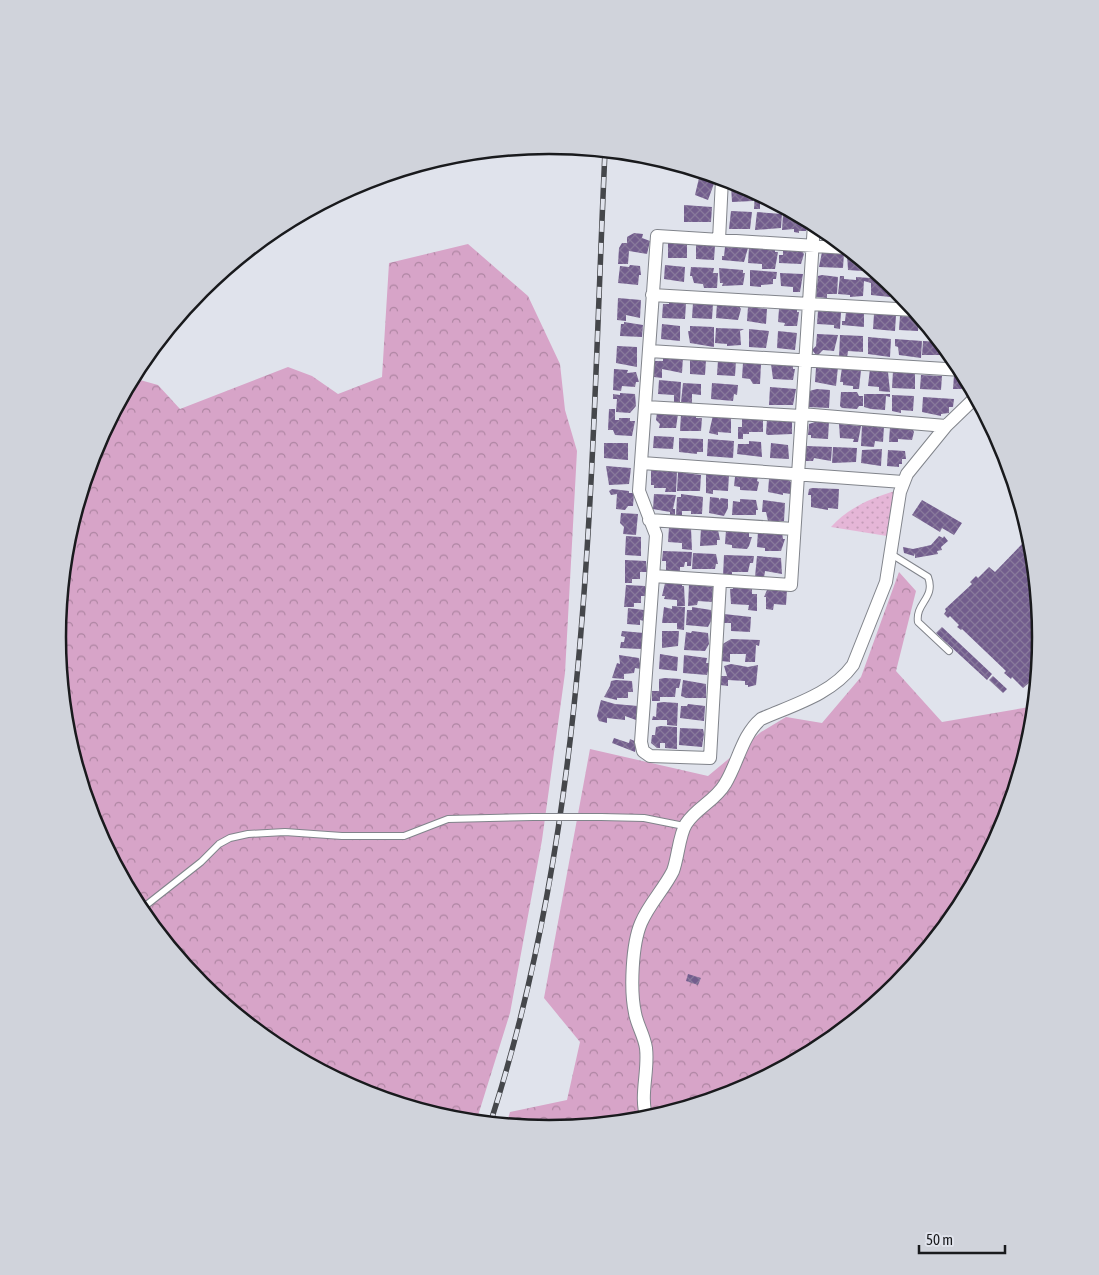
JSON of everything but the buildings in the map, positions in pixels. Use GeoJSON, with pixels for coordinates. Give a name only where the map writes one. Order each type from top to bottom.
{"type":"FeatureCollection","features":[{"type":"Feature","properties":{"kind":"street"},"geometry":{"type":"LineString","coordinates":[[719,240],[722,186]]}},
{"type":"Feature","properties":{"kind":"street"},"geometry":{"type":"LineString","coordinates":[[653,576],[791,585],[814,233]]}},
{"type":"Feature","properties":{"kind":"street"},"geometry":{"type":"LineString","coordinates":[[720,581],[710,758],[650,756],[643,751],[642,742],[656,535],[639,491],[657,236],[834,247]]}},
{"type":"Feature","properties":{"kind":"street"},"geometry":{"type":"LineString","coordinates":[[652,295],[904,309]]}},
{"type":"Feature","properties":{"kind":"street"},"geometry":{"type":"LineString","coordinates":[[649,351],[951,369]]}},
{"type":"Feature","properties":{"kind":"street"},"geometry":{"type":"LineString","coordinates":[[645,1111],[643,1098],[646,1050],[644,1038],[635,1014],[633,997],[637,935],[641,922],[672,872],[684,826],[697,810],[720,793],[740,756],[748,732],[754,724],[761,719],[820,693],[846,674],[853,665],[886,582],[903,482],[911,466],[946,426],[971,402]]}},
{"type":"Feature","properties":{"kind":"street"},"geometry":{"type":"LineString","coordinates":[[646,407],[801,415],[946,426]]}},
{"type":"Feature","properties":{"kind":"street"},"geometry":{"type":"LineString","coordinates":[[642,463],[903,482]]}},
{"type":"Feature","properties":{"kind":"street"},"geometry":{"type":"LineString","coordinates":[[649,520],[794,529]]}},
{"type":"Feature","properties":{"kind":"lane"},"geometry":{"type":"LineString","coordinates":[[891,554],[928,577],[930,583],[929,595],[918,611],[918,622],[949,651]]}},
{"type":"Feature","properties":{"kind":"lane"},"geometry":{"type":"LineString","coordinates":[[147,904],[201,862],[219,844],[239,836],[285,832],[342,836],[404,836],[448,819],[532,817],[644,818],[684,826]]}},
{"type":"Feature","properties":{"kind":"green space"},"geometry":{"type":"Polygon","coordinates":[[[468,244],[528,296],[560,364],[565,410],[577,451],[565,673],[542,840],[510,1013],[478,1115],[424,1104],[394,1095],[336,1071],[308,1056],[255,1021],[208,979],[166,932],[131,879],[116,851],[92,793],[83,763],[70,701],[66,638],[67,606],[70,574],[76,543],[92,482],[103,453],[116,424],[141,380],[158,385],[180,409],[288,367],[312,376],[338,394],[382,377],[389,263],[468,244]]]}},
{"type":"Feature","properties":{"kind":"green space"},"geometry":{"type":"Polygon","coordinates":[[[899,572],[916,591],[896,671],[942,722],[1028,707],[1016,763],[996,822],[968,879],[933,932],[891,979],[844,1021],[791,1056],[734,1084],[675,1104],[613,1117],[550,1121],[508,1119],[510,1112],[567,1100],[580,1042],[544,998],[590,749],[708,776],[761,732],[786,717],[822,723],[861,677],[899,572]]]}},
{"type":"Feature","properties":{"kind":"shaded area"},"geometry":{"type":"Polygon","coordinates":[[[895,491],[887,536],[831,527],[860,504],[895,491]]]}},
{"type":"Feature","properties":{"kind":"railway"},"geometry":{"type":"LineString","coordinates":[[492,1118],[524,1005],[549,885],[567,764],[580,642],[589,519],[605,157]]}}]}
